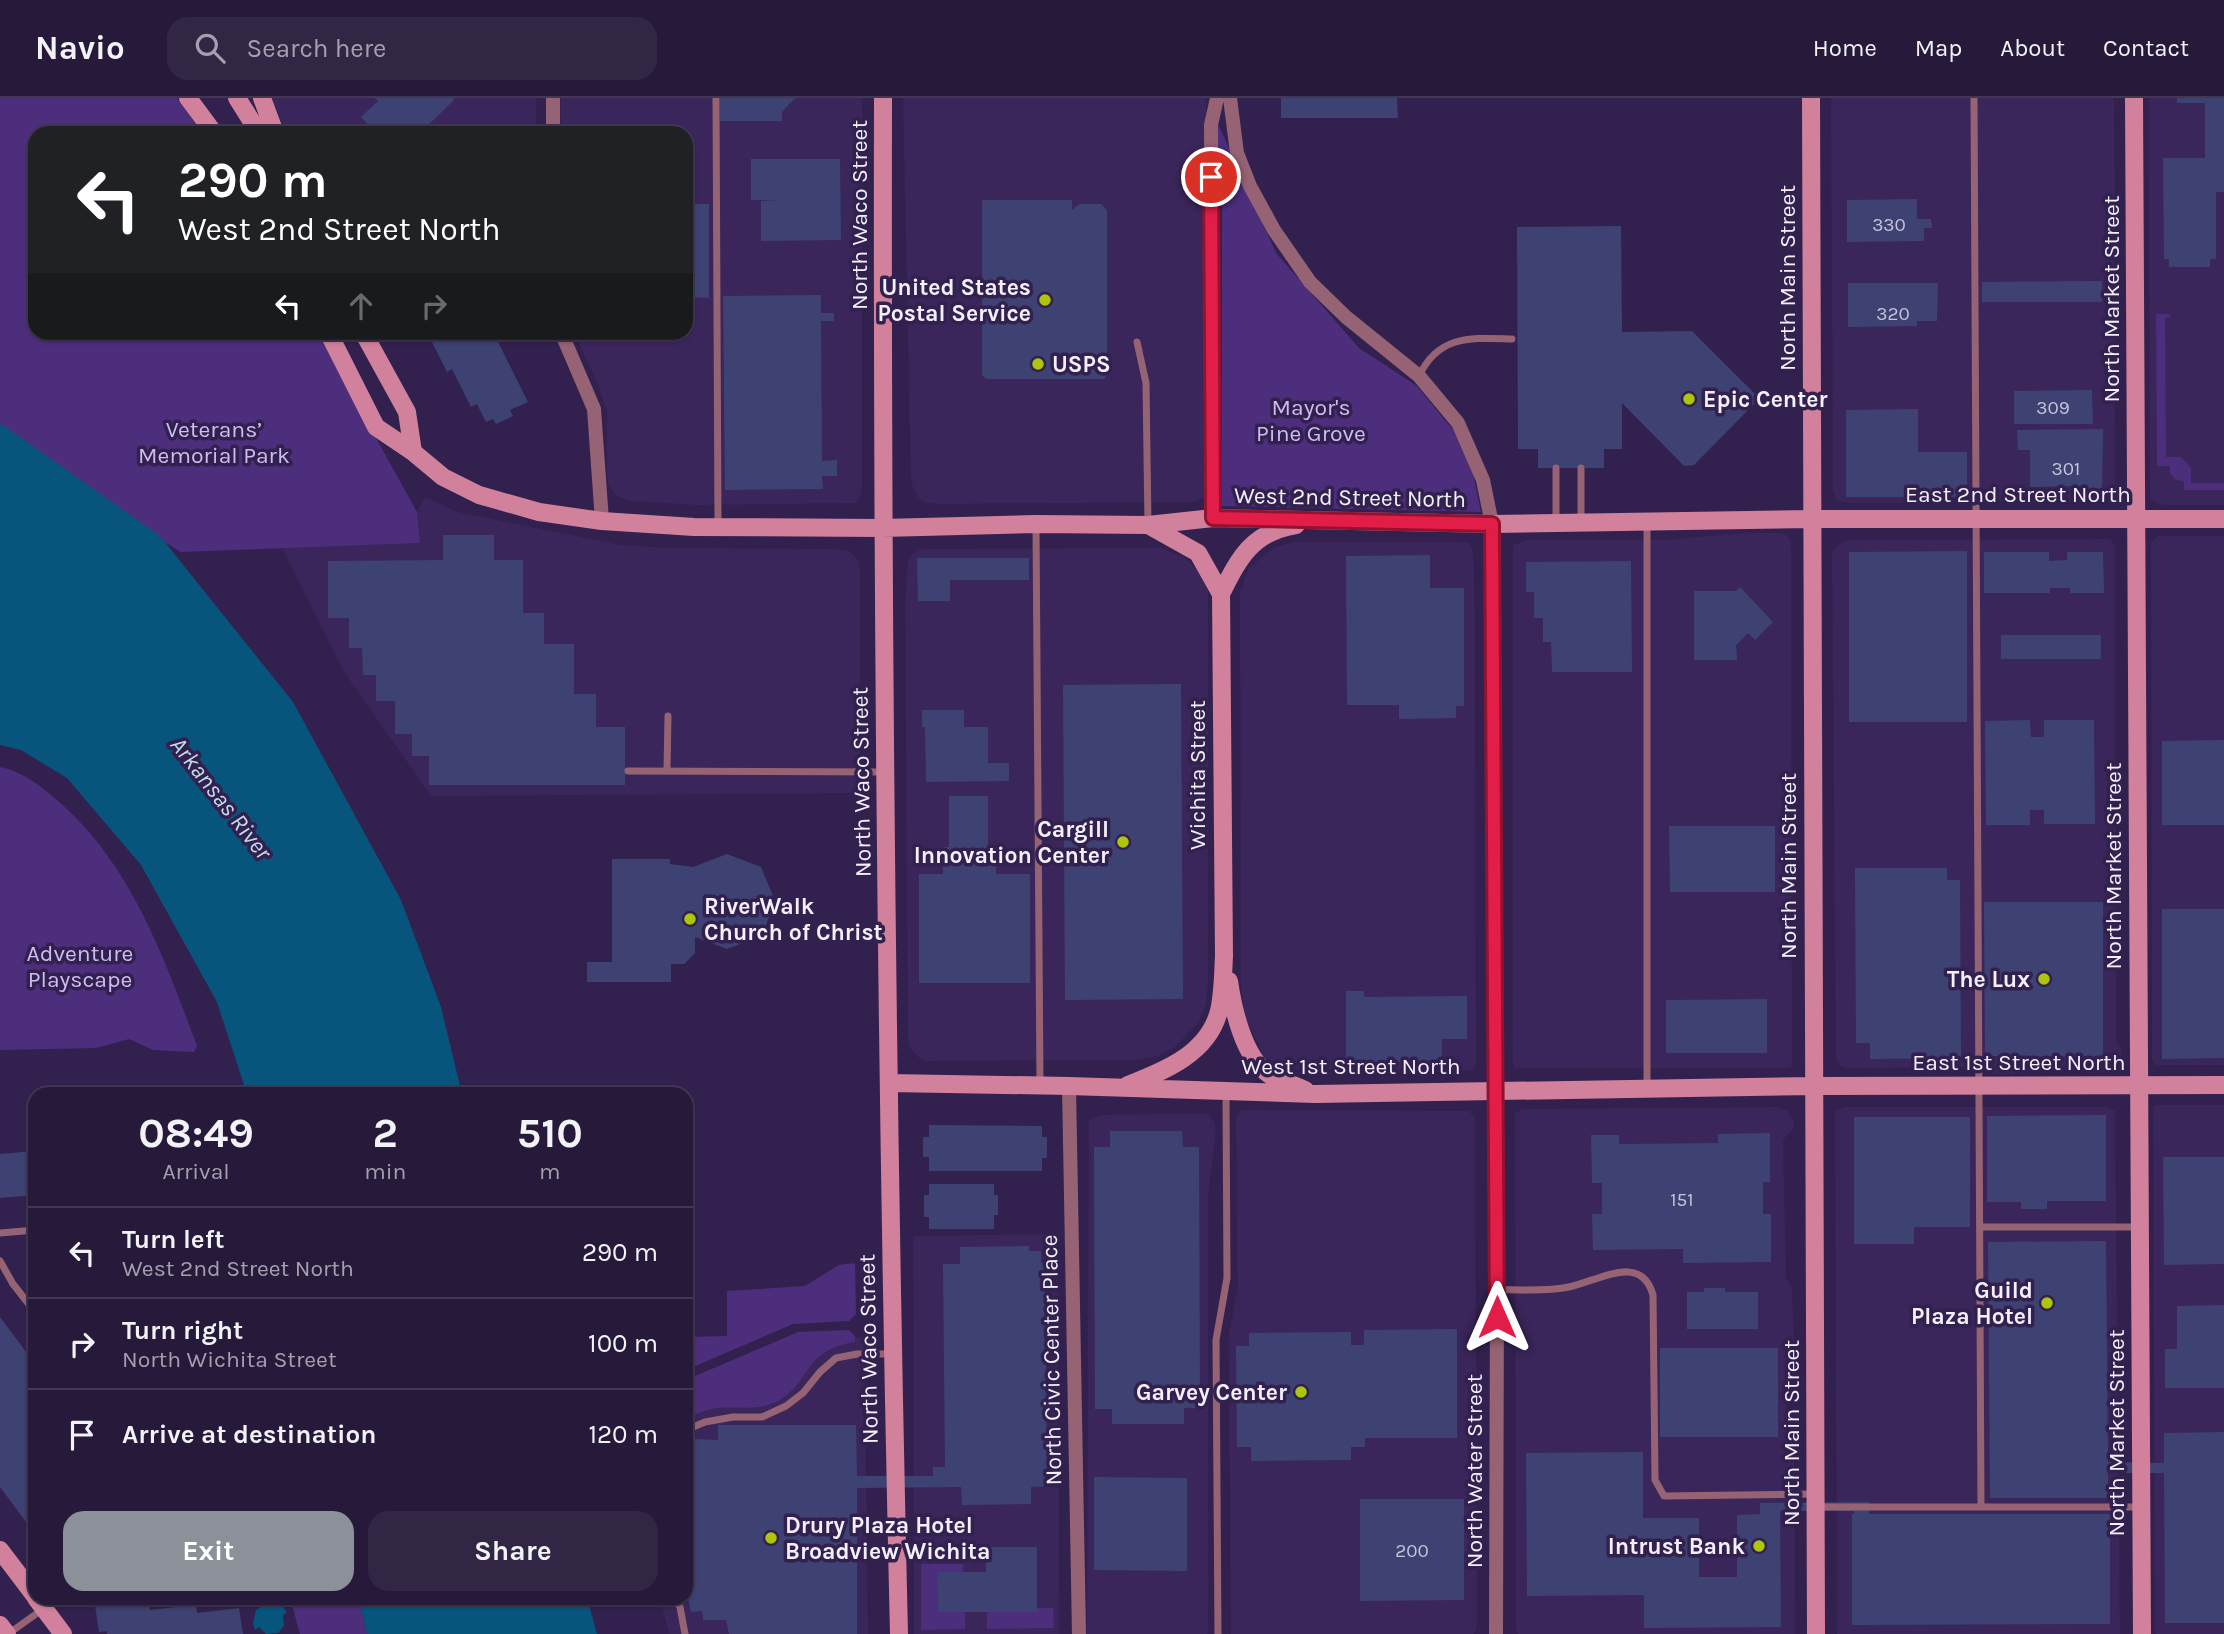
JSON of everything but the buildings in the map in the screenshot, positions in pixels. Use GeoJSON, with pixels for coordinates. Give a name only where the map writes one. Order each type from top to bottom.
{"type":"FeatureCollection","features":[{"type":"Feature","properties":{"kind":"street"},"geometry":{"type":"LineString","coordinates":[[188,98],[209,126]]}},
{"type":"Feature","properties":{"kind":"street"},"geometry":{"type":"LineString","coordinates":[[237,98],[255,126]]}},
{"type":"Feature","properties":{"kind":"street"},"geometry":{"type":"LineString","coordinates":[[262,98],[272,126]]}},
{"type":"Feature","properties":{"kind":"street"},"geometry":{"type":"LineString","coordinates":[[553,98],[553,126]]}},
{"type":"Feature","properties":{"kind":"street","name":"North Waco Street"},"geometry":{"type":"LineString","coordinates":[[883,98],[883,528],[892,1354],[899,1634]]}},
{"type":"Feature","properties":{"kind":"street"},"geometry":{"type":"LineString","coordinates":[[1213,518],[1211,125],[1217,98]]}},
{"type":"Feature","properties":{"kind":"street","name":"North Water Street"},"geometry":{"type":"LineString","coordinates":[[1230,98],[1237,153],[1250,186],[1274,230],[1310,282],[1338,310],[1419,376],[1458,423],[1483,480],[1492,524],[1497,1290],[1496,1634]]}},
{"type":"Feature","properties":{"kind":"street","name":"North Main Street"},"geometry":{"type":"LineString","coordinates":[[1811,98],[1816,1634]]}},
{"type":"Feature","properties":{"kind":"street","name":"North Market Street"},"geometry":{"type":"LineString","coordinates":[[2134,98],[2142,1634]]}},
{"type":"Feature","properties":{"kind":"street","name":"West 2nd Street North"},"geometry":{"type":"LineString","coordinates":[[332,340],[376,427],[443,477],[479,495],[539,512],[602,521],[718,527],[883,528],[1036,524],[1148,525],[1213,518],[1492,524],[1812,519]]}},
{"type":"Feature","properties":{"kind":"street"},"geometry":{"type":"LineString","coordinates":[[367,340],[407,412],[413,452]]}},
{"type":"Feature","properties":{"kind":"street"},"geometry":{"type":"LineString","coordinates":[[564,340],[594,409],[602,521]]}},
{"type":"Feature","properties":{"kind":"street","name":"East 2nd Street North"},"geometry":{"type":"LineString","coordinates":[[1812,519],[2224,519]]}},
{"type":"Feature","properties":{"kind":"street"},"geometry":{"type":"LineString","coordinates":[[1222,594],[1241,555],[1257,539],[1288,527],[1320,522]]}},
{"type":"Feature","properties":{"kind":"street"},"geometry":{"type":"LineString","coordinates":[[1148,525],[1198,554],[1222,594]]}},
{"type":"Feature","properties":{"kind":"street","name":"Wichita Street"},"geometry":{"type":"LineString","coordinates":[[1222,594],[1224,956]]}},
{"type":"Feature","properties":{"kind":"street"},"geometry":{"type":"LineString","coordinates":[[1121,1087],[1176,1063],[1209,1036],[1219,1012],[1224,956]]}},
{"type":"Feature","properties":{"kind":"street"},"geometry":{"type":"LineString","coordinates":[[1224,956],[1233,1009],[1255,1059],[1268,1074],[1315,1094]]}},
{"type":"Feature","properties":{"kind":"street","name":"West 1st Street North"},"geometry":{"type":"LineString","coordinates":[[889,1083],[1315,1094],[1814,1086]]}},
{"type":"Feature","properties":{"kind":"street","name":"East 1st Street North"},"geometry":{"type":"LineString","coordinates":[[1814,1086],[2224,1085]]}},
{"type":"Feature","properties":{"kind":"street","name":"North Civic Center Place"},"geometry":{"type":"LineString","coordinates":[[1069,1086],[1079,1634]]}},
{"type":"Feature","properties":{"kind":"street"},"geometry":{"type":"LineString","coordinates":[[0,1550],[28,1580]]}},
{"type":"Feature","properties":{"kind":"street"},"geometry":{"type":"LineString","coordinates":[[48,1605],[63,1634]]}},
{"type":"Feature","properties":{"kind":"street"},"geometry":{"type":"LineString","coordinates":[[0,1625],[7,1634]]}},
{"type":"Feature","properties":{"kind":"lane"},"geometry":{"type":"LineString","coordinates":[[716,98],[718,527]]}},
{"type":"Feature","properties":{"kind":"lane"},"geometry":{"type":"LineString","coordinates":[[1974,98],[1980,1507]]}},
{"type":"Feature","properties":{"kind":"lane"},"geometry":{"type":"LineString","coordinates":[[1419,376],[1435,352],[1448,344],[1471,339],[1512,340]]}},
{"type":"Feature","properties":{"kind":"lane"},"geometry":{"type":"LineString","coordinates":[[1137,342],[1146,383],[1148,525]]}},
{"type":"Feature","properties":{"kind":"lane"},"geometry":{"type":"LineString","coordinates":[[1556,468],[1556,524]]}},
{"type":"Feature","properties":{"kind":"lane"},"geometry":{"type":"LineString","coordinates":[[1581,468],[1581,523]]}},
{"type":"Feature","properties":{"kind":"lane"},"geometry":{"type":"LineString","coordinates":[[1647,523],[1647,1089]]}},
{"type":"Feature","properties":{"kind":"lane"},"geometry":{"type":"LineString","coordinates":[[1036,524],[1040,1085]]}},
{"type":"Feature","properties":{"kind":"lane"},"geometry":{"type":"LineString","coordinates":[[667,771],[668,716]]}},
{"type":"Feature","properties":{"kind":"lane"},"geometry":{"type":"LineString","coordinates":[[628,771],[886,772]]}},
{"type":"Feature","properties":{"kind":"lane"},"geometry":{"type":"LineString","coordinates":[[1217,1634],[1216,1340],[1227,1278],[1226,1091]]}},
{"type":"Feature","properties":{"kind":"lane"},"geometry":{"type":"LineString","coordinates":[[1980,1227],[2139,1227]]}},
{"type":"Feature","properties":{"kind":"lane"},"geometry":{"type":"LineString","coordinates":[[0,1233],[28,1231]]}},
{"type":"Feature","properties":{"kind":"lane"},"geometry":{"type":"LineString","coordinates":[[0,1261],[12,1284],[28,1303]]}},
{"type":"Feature","properties":{"kind":"lane"},"geometry":{"type":"LineString","coordinates":[[1497,1290],[1568,1287],[1619,1271],[1637,1273],[1649,1282],[1653,1295],[1655,1480],[1664,1496],[1980,1507],[2141,1507]]}},
{"type":"Feature","properties":{"kind":"lane"},"geometry":{"type":"LineString","coordinates":[[693,1427],[733,1417],[762,1416],[786,1406],[803,1393],[820,1371],[836,1358],[857,1354],[892,1354]]}},
{"type":"Feature","properties":{"kind":"lane"},"geometry":{"type":"LineString","coordinates":[[7,1634],[40,1605]]}},
{"type":"Feature","properties":{"kind":"lane"},"geometry":{"type":"LineString","coordinates":[[678,1605],[684,1631]]}},
{"type":"Feature","properties":{"kind":"shaded area"},"geometry":{"type":"Polygon","coordinates":[[[272,98],[536,98],[536,126],[283,126],[272,98]]]}},
{"type":"Feature","properties":{"kind":"shaded area"},"geometry":{"type":"Polygon","coordinates":[[[561,98],[862,98],[862,488],[855,503],[698,505],[631,501],[617,496],[609,486],[607,412],[598,384],[577,340],[693,340],[693,126],[561,126],[561,98]]]}},
{"type":"Feature","properties":{"kind":"shaded area"},"geometry":{"type":"Polygon","coordinates":[[[903,98],[1206,98],[1206,495],[1194,502],[937,504],[925,503],[918,497],[911,478],[903,98]]]}},
{"type":"Feature","properties":{"kind":"shaded area"},"geometry":{"type":"Polygon","coordinates":[[[1831,98],[2114,98],[2115,495],[2111,501],[1848,503],[1836,500],[1833,489],[1831,98]]]}},
{"type":"Feature","properties":{"kind":"shaded area"},"geometry":{"type":"Polygon","coordinates":[[[2149,98],[2224,98],[2224,505],[2163,505],[2152,501],[2150,497],[2149,98]]]}},
{"type":"Feature","properties":{"kind":"shaded area"},"geometry":{"type":"Polygon","coordinates":[[[425,497],[458,512],[620,545],[849,551],[858,560],[860,570],[860,793],[431,796],[344,672],[282,548],[420,543],[417,512],[425,497]]]}},
{"type":"Feature","properties":{"kind":"shaded area"},"geometry":{"type":"Polygon","coordinates":[[[1744,533],[1786,534],[1791,543],[1792,1066],[1516,1068],[1513,1065],[1513,545],[1527,540],[1666,540],[1744,533]]]}},
{"type":"Feature","properties":{"kind":"shaded area"},"geometry":{"type":"Polygon","coordinates":[[[2158,536],[2224,536],[2224,1065],[2157,1065],[2152,1059],[2151,542],[2158,536]]]}},
{"type":"Feature","properties":{"kind":"shaded area"},"geometry":{"type":"Polygon","coordinates":[[[2110,539],[2115,545],[2116,1040],[2122,1051],[2120,1066],[2105,1073],[2094,1068],[2029,1067],[2017,1074],[1989,1074],[1984,1067],[1840,1066],[1836,1057],[1834,549],[1842,542],[1850,540],[2110,539]]]}},
{"type":"Feature","properties":{"kind":"shaded area"},"geometry":{"type":"Polygon","coordinates":[[[1293,542],[1462,542],[1469,543],[1472,548],[1476,1062],[1470,1071],[1282,1069],[1275,1067],[1264,1056],[1245,1017],[1241,984],[1240,593],[1249,568],[1273,548],[1293,542]]]}},
{"type":"Feature","properties":{"kind":"shaded area"},"geometry":{"type":"Polygon","coordinates":[[[1161,548],[1184,557],[1199,572],[1208,590],[1208,984],[1206,1004],[1199,1022],[1175,1047],[1157,1056],[1137,1060],[926,1061],[911,1049],[908,1040],[905,602],[908,560],[913,553],[923,549],[1161,548]]]}},
{"type":"Feature","properties":{"kind":"shaded area"},"geometry":{"type":"Polygon","coordinates":[[[2224,1105],[2224,1634],[2156,1634],[2155,1630],[2153,1111],[2154,1106],[2224,1105]]]}},
{"type":"Feature","properties":{"kind":"shaded area"},"geometry":{"type":"Polygon","coordinates":[[[1776,1107],[1788,1111],[1794,1122],[1793,1129],[1783,1140],[1786,1278],[1792,1288],[1794,1341],[1785,1368],[1787,1427],[1794,1448],[1795,1634],[1518,1634],[1515,1113],[1522,1109],[1776,1107]]]}},
{"type":"Feature","properties":{"kind":"shaded area"},"geometry":{"type":"Polygon","coordinates":[[[1844,1107],[2108,1107],[2115,1111],[2120,1634],[1837,1634],[1835,1115],[1836,1110],[1844,1107]]]}},
{"type":"Feature","properties":{"kind":"shaded area"},"geometry":{"type":"Polygon","coordinates":[[[1240,1111],[1469,1111],[1475,1118],[1477,1622],[1473,1634],[1231,1634],[1229,1334],[1238,1285],[1236,1117],[1240,1111]]]}},
{"type":"Feature","properties":{"kind":"shaded area"},"geometry":{"type":"Polygon","coordinates":[[[1204,1113],[1214,1121],[1216,1131],[1208,1197],[1208,1631],[1207,1634],[1087,1634],[1089,1120],[1100,1115],[1204,1113]]]}},
{"type":"Feature","properties":{"kind":"shaded area"},"geometry":{"type":"Polygon","coordinates":[[[1057,1234],[1059,1634],[914,1634],[913,1236],[1057,1234]]]}},
{"type":"Feature","properties":{"kind":"shaded area","name":"Drury Plaza Hotel Broadview Wichita"},"geometry":{"type":"Polygon","coordinates":[[[864,1337],[868,1634],[669,1634],[662,1605],[693,1605],[693,1405],[833,1339],[864,1337]]]}},
{"type":"Feature","properties":{"kind":"green space","name":"Veterans’ Memorial Park"},"geometry":{"type":"Polygon","coordinates":[[[0,98],[177,98],[197,126],[28,126],[28,340],[322,340],[417,512],[420,543],[181,552],[0,442],[0,98]]]}},
{"type":"Feature","properties":{"kind":"green space","name":"Mayor's Pine Grove"},"geometry":{"type":"Polygon","coordinates":[[[1213,113],[1276,253],[1359,348],[1417,386],[1453,430],[1473,474],[1481,512],[1222,506],[1222,178],[1213,113]]]}},
{"type":"Feature","properties":{"kind":"green space"},"geometry":{"type":"Polygon","coordinates":[[[2156,314],[2170,314],[2170,317],[2165,318],[2166,457],[2181,457],[2191,468],[2191,483],[2224,483],[2224,490],[2184,490],[2184,481],[2176,480],[2170,473],[2170,466],[2157,466],[2156,314]]]}},
{"type":"Feature","properties":{"kind":"green space","name":"Adventure Playscape"},"geometry":{"type":"Polygon","coordinates":[[[0,767],[27,778],[51,795],[78,820],[123,878],[171,977],[197,1046],[194,1052],[153,1050],[129,1039],[96,1048],[0,1050],[0,767]]]}},
{"type":"Feature","properties":{"kind":"green space"},"geometry":{"type":"Polygon","coordinates":[[[855,1263],[856,1314],[849,1321],[793,1324],[693,1367],[693,1337],[727,1336],[727,1291],[805,1286],[839,1265],[855,1263]]]}},
{"type":"Feature","properties":{"kind":"green space"},"geometry":{"type":"Polygon","coordinates":[[[849,1330],[855,1336],[855,1342],[825,1352],[788,1395],[776,1402],[752,1408],[711,1409],[693,1416],[693,1377],[798,1332],[849,1330]]]}},
{"type":"Feature","properties":{"kind":"green space"},"geometry":{"type":"Polygon","coordinates":[[[921,1564],[963,1564],[963,1572],[937,1573],[938,1611],[965,1612],[965,1629],[921,1630],[921,1564]]]}},
{"type":"Feature","properties":{"kind":"green space"},"geometry":{"type":"Polygon","coordinates":[[[292,1605],[361,1605],[367,1634],[300,1634],[292,1605]]]}},
{"type":"Feature","properties":{"kind":"green space"},"geometry":{"type":"Polygon","coordinates":[[[1037,1608],[1053,1608],[1054,1628],[987,1629],[987,1612],[1037,1612],[1037,1608]]]}},
{"type":"Feature","properties":{"kind":"water","name":"Arkansas River"},"geometry":{"type":"Polygon","coordinates":[[[0,423],[160,536],[293,702],[401,900],[441,1007],[460,1087],[245,1087],[217,1002],[141,865],[67,778],[21,750],[0,745],[0,423]]]}},
{"type":"Feature","properties":{"kind":"water"},"geometry":{"type":"Polygon","coordinates":[[[265,1605],[283,1607],[287,1612],[283,1615],[284,1626],[278,1633],[266,1634],[259,1627],[255,1630],[253,1623],[256,1610],[265,1605]]]}},
{"type":"Feature","properties":{"kind":"water"},"geometry":{"type":"Polygon","coordinates":[[[361,1605],[589,1605],[597,1634],[367,1634],[361,1605]]]}},
{"type":"Feature","properties":{"kind":"place","name":"United States Postal Service"},"geometry":{"type":"Point","coordinates":[1045,300]}},
{"type":"Feature","properties":{"kind":"place","name":"USPS"},"geometry":{"type":"Point","coordinates":[1038,364]}},
{"type":"Feature","properties":{"kind":"place","name":"Epic Center"},"geometry":{"type":"Point","coordinates":[1689,399]}},
{"type":"Feature","properties":{"kind":"place","name":"Cargill Innovation Center"},"geometry":{"type":"Point","coordinates":[1123,842]}},
{"type":"Feature","properties":{"kind":"place","name":"RiverWalk Church of Christ"},"geometry":{"type":"Point","coordinates":[690,919]}},
{"type":"Feature","properties":{"kind":"place","name":"The Lux"},"geometry":{"type":"Point","coordinates":[2044,979]}},
{"type":"Feature","properties":{"kind":"place","name":"Guild Plaza Hotel"},"geometry":{"type":"Point","coordinates":[2047,1303]}},
{"type":"Feature","properties":{"kind":"place","name":"Garvey Center"},"geometry":{"type":"Point","coordinates":[1301,1392]}},
{"type":"Feature","properties":{"kind":"place","name":"Drury Plaza Hotel Broadview Wichita"},"geometry":{"type":"Point","coordinates":[771,1538]}},
{"type":"Feature","properties":{"kind":"place","name":"Intrust Bank"},"geometry":{"type":"Point","coordinates":[1759,1546]}},
{"type":"Feature","properties":{"kind":"route"},"geometry":{"type":"LineString","coordinates":[[1211,177],[1213,518],[1492,524],[1497,1317]]}}]}
